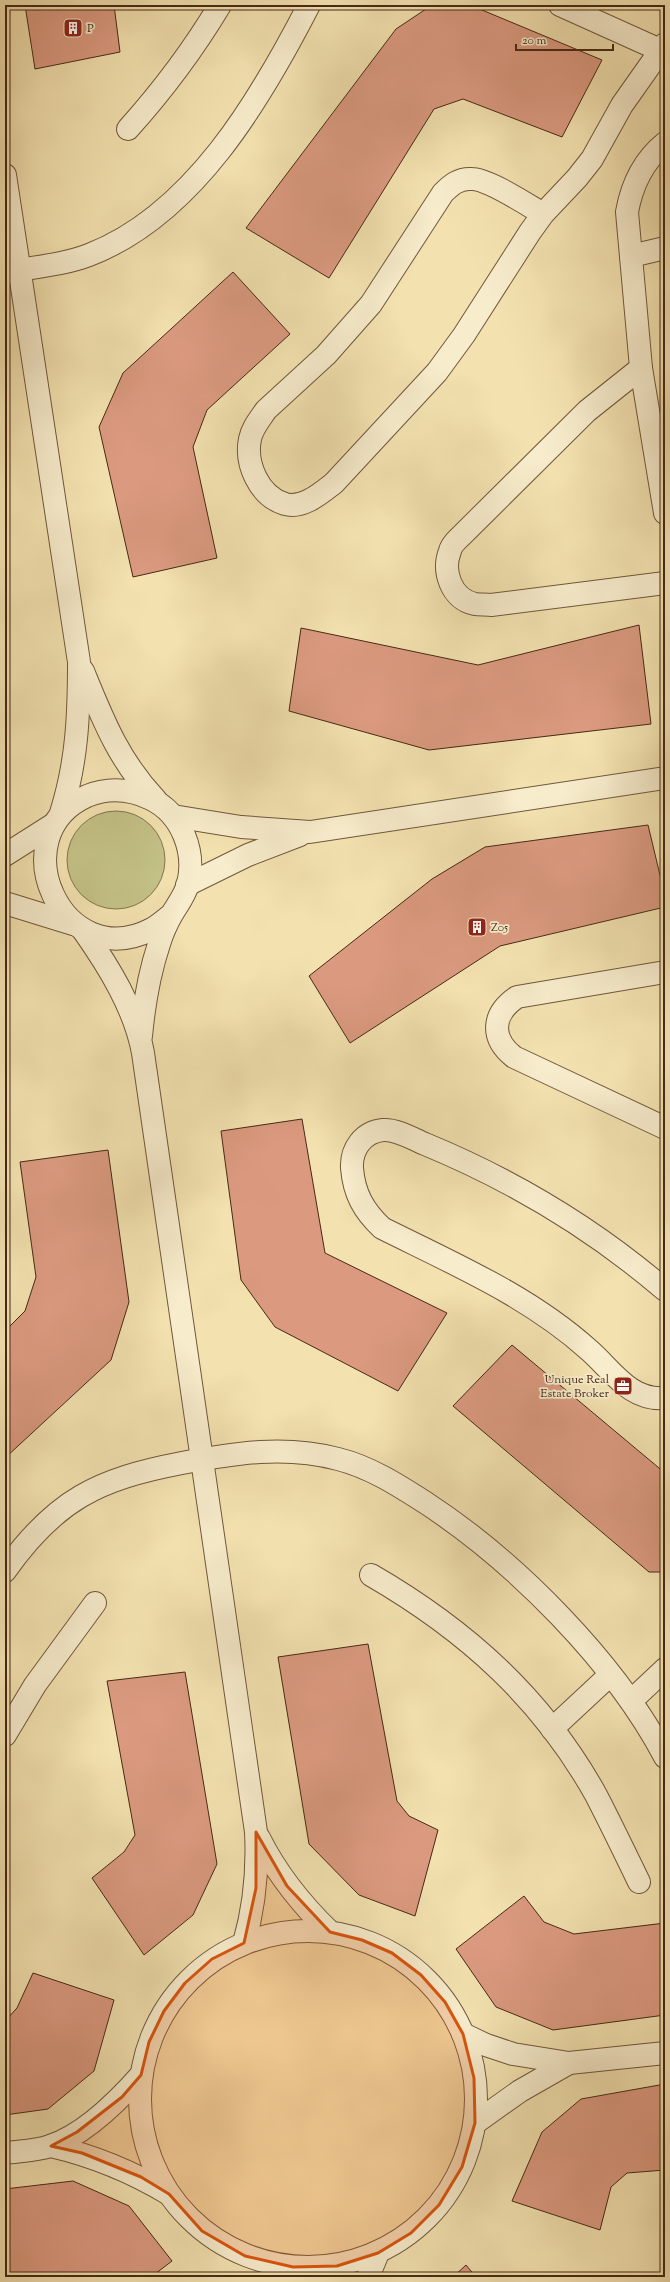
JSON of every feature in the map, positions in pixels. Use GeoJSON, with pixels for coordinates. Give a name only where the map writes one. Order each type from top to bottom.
{"type":"FeatureCollection","features":[{"type":"Feature","properties":{"kind":"street"},"geometry":{"type":"LineString","coordinates":[[128,129],[165,87],[198,41],[220,5]]}},
{"type":"Feature","properties":{"kind":"street"},"geometry":{"type":"LineString","coordinates":[[12,271],[62,263],[88,255],[120,241],[150,222],[177,199],[217,152],[254,102],[286,50],[309,5]]}},
{"type":"Feature","properties":{"kind":"street"},"geometry":{"type":"LineString","coordinates":[[543,214],[484,182],[473,178],[461,180],[451,185],[443,193],[371,304],[348,333],[266,410],[256,423],[250,438],[249,454],[252,470],[260,484],[271,496],[285,504],[296,504],[316,498],[334,483],[437,372],[464,335],[543,214],[577,178],[592,159],[622,105],[663,47],[560,5]]}},
{"type":"Feature","properties":{"kind":"street"},"geometry":{"type":"LineString","coordinates":[[665,143],[652,154],[643,167],[630,196],[627,212],[641,368],[663,487],[665,513]]}},
{"type":"Feature","properties":{"kind":"street"},"geometry":{"type":"LineString","coordinates":[[5,175],[12,271],[80,662],[77,741],[69,787],[57,819],[46,842],[43,860],[44,879],[50,896],[61,912],[79,927],[113,978],[141,1040]]}},
{"type":"Feature","properties":{"kind":"street"},"geometry":{"type":"LineString","coordinates":[[631,256],[665,248]]}},
{"type":"Feature","properties":{"kind":"street"},"geometry":{"type":"LineString","coordinates":[[641,368],[587,411],[461,536],[450,549],[446,565],[449,582],[459,596],[474,604],[491,605],[665,583]]}},
{"type":"Feature","properties":{"kind":"street"},"geometry":{"type":"LineString","coordinates":[[80,662],[117,750],[142,786],[165,809],[183,831],[189,849],[190,867],[187,885],[160,942],[151,971],[146,994],[141,1040],[256,1832],[258,1860],[256,1888],[252,1916],[244,1943]]}},
{"type":"Feature","properties":{"kind":"street"},"geometry":{"type":"LineString","coordinates":[[187,885],[248,855],[310,832],[665,778]]}},
{"type":"Feature","properties":{"kind":"street"},"geometry":{"type":"LineString","coordinates":[[5,855],[57,819],[78,800],[97,792],[118,790],[138,793],[165,809],[241,827],[310,832]]}},
{"type":"Feature","properties":{"kind":"street"},"geometry":{"type":"LineString","coordinates":[[5,903],[106,937],[130,936],[153,929],[172,914]]}},
{"type":"Feature","properties":{"kind":"street"},"geometry":{"type":"LineString","coordinates":[[665,972],[517,997],[503,1009],[496,1026],[499,1038],[505,1049],[514,1057],[665,1128]]}},
{"type":"Feature","properties":{"kind":"street"},"geometry":{"type":"LineString","coordinates":[[665,1290],[608,1245],[557,1211],[504,1181],[450,1154],[394,1131],[384,1130],[373,1132],[357,1146],[352,1161],[354,1184],[360,1200],[369,1216],[382,1228],[517,1297],[543,1313],[590,1351],[629,1389],[640,1396],[654,1399],[665,1398]]}},
{"type":"Feature","properties":{"kind":"street"},"geometry":{"type":"LineString","coordinates":[[5,1571],[44,1523],[71,1502],[101,1485],[134,1472],[235,1453],[270,1450],[304,1452],[338,1459],[371,1470],[442,1514],[508,1566],[545,1602],[610,1675],[630,1701],[665,1757]]}},
{"type":"Feature","properties":{"kind":"street"},"geometry":{"type":"LineString","coordinates":[[371,1574],[415,1600],[456,1630],[494,1663],[529,1700],[552,1729],[595,1795],[640,1882]]}},
{"type":"Feature","properties":{"kind":"street"},"geometry":{"type":"LineString","coordinates":[[5,1735],[35,1685],[95,1603]]}},
{"type":"Feature","properties":{"kind":"street"},"geometry":{"type":"LineString","coordinates":[[630,1701],[665,1669]]}},
{"type":"Feature","properties":{"kind":"street"},"geometry":{"type":"LineString","coordinates":[[552,1729],[610,1675]]}},
{"type":"Feature","properties":{"kind":"street"},"geometry":{"type":"LineString","coordinates":[[256,1832],[270,1860],[287,1886],[307,1910],[330,1932]]}},
{"type":"Feature","properties":{"kind":"street"},"geometry":{"type":"LineString","coordinates":[[286,1932],[330,1932],[362,1940],[392,1953],[421,1975],[445,2002],[463,2034],[474,2078],[475,2123],[462,2167],[439,2205],[411,2233],[378,2253],[337,2266],[296,2272],[245,2256],[202,2231],[169,2194],[150,2157],[142,2123],[141,2075],[149,2042],[164,2011],[185,1983],[212,1959],[244,1943],[286,1932]]}},
{"type":"Feature","properties":{"kind":"street"},"geometry":{"type":"LineString","coordinates":[[463,2034],[486,2045],[513,2054],[569,2063],[665,2053]]}},
{"type":"Feature","properties":{"kind":"street"},"geometry":{"type":"LineString","coordinates":[[475,2123],[520,2090],[569,2063]]}},
{"type":"Feature","properties":{"kind":"street"},"geometry":{"type":"LineString","coordinates":[[5,2153],[51,2146],[76,2132],[100,2116],[122,2097],[141,2075]]}},
{"type":"Feature","properties":{"kind":"street"},"geometry":{"type":"LineString","coordinates":[[51,2146],[82,2153],[112,2164],[141,2177],[169,2194]]}},
{"type":"Feature","properties":{"kind":"street"},"geometry":{"type":"LineString","coordinates":[[368,2277],[378,2253]]}},
{"type":"Feature","properties":{"kind":"highlighted area"},"geometry":{"type":"Polygon","coordinates":[[[256,1832],[287,1886],[330,1932],[362,1940],[392,1953],[421,1975],[445,2002],[463,2034],[474,2078],[475,2123],[462,2167],[439,2205],[411,2233],[378,2253],[337,2266],[293,2267],[245,2256],[202,2231],[169,2194],[141,2177],[82,2153],[51,2146],[77,2132],[122,2097],[141,2075],[149,2042],[164,2011],[185,1983],[212,1959],[244,1943],[256,1888],[256,1832]]]}},
{"type":"Feature","properties":{"kind":"shaded area"},"geometry":{"type":"Polygon","coordinates":[[[116,811],[135,815],[151,825],[161,841],[165,860],[161,879],[151,895],[135,905],[116,909],[97,905],[81,895],[71,879],[67,860],[71,841],[81,825],[97,815],[116,811]]]}},
{"type":"Feature","properties":{"kind":"building","name":"P"},"geometry":{"type":"Polygon","coordinates":[[[25,5],[114,5],[120,52],[35,69],[25,5]]]}},
{"type":"Feature","properties":{"kind":"building"},"geometry":{"type":"Polygon","coordinates":[[[432,5],[470,5],[602,60],[562,137],[463,99],[434,109],[329,278],[246,228],[396,29],[432,5]]]}},
{"type":"Feature","properties":{"kind":"building"},"geometry":{"type":"Polygon","coordinates":[[[233,272],[290,334],[207,410],[193,447],[217,558],[133,577],[99,427],[123,373],[233,272]]]}},
{"type":"Feature","properties":{"kind":"building"},"geometry":{"type":"Polygon","coordinates":[[[5,590],[9,611],[5,612],[5,590]]]}},
{"type":"Feature","properties":{"kind":"building"},"geometry":{"type":"Polygon","coordinates":[[[639,625],[651,724],[429,750],[289,711],[301,628],[478,665],[639,625]]]}},
{"type":"Feature","properties":{"kind":"building","name":"Z05"},"geometry":{"type":"Polygon","coordinates":[[[648,825],[665,896],[665,907],[500,946],[350,1043],[309,976],[432,879],[485,847],[648,825]]]}},
{"type":"Feature","properties":{"kind":"building"},"geometry":{"type":"Polygon","coordinates":[[[302,1119],[325,1253],[447,1313],[398,1391],[275,1327],[241,1280],[221,1131],[302,1119]]]}},
{"type":"Feature","properties":{"kind":"building"},"geometry":{"type":"Polygon","coordinates":[[[108,1150],[129,1302],[111,1360],[5,1458],[5,1331],[25,1311],[36,1277],[20,1162],[108,1150]]]}},
{"type":"Feature","properties":{"kind":"building"},"geometry":{"type":"Polygon","coordinates":[[[512,1345],[665,1473],[665,1572],[649,1572],[453,1406],[512,1345]]]}},
{"type":"Feature","properties":{"kind":"building"},"geometry":{"type":"Polygon","coordinates":[[[368,1644],[397,1801],[409,1816],[438,1830],[415,1916],[359,1895],[309,1844],[278,1657],[368,1644]]]}},
{"type":"Feature","properties":{"kind":"building"},"geometry":{"type":"Polygon","coordinates":[[[185,1672],[217,1864],[193,1915],[144,1955],[92,1878],[124,1852],[135,1835],[107,1681],[185,1672]]]}},
{"type":"Feature","properties":{"kind":"building"},"geometry":{"type":"Polygon","coordinates":[[[524,1896],[544,1922],[574,1934],[665,1923],[665,2015],[553,2030],[496,2007],[456,1949],[524,1896]]]}},
{"type":"Feature","properties":{"kind":"building"},"geometry":{"type":"Polygon","coordinates":[[[33,1973],[114,2000],[94,2071],[48,2109],[5,2115],[5,2021],[17,2008],[33,1973]]]}},
{"type":"Feature","properties":{"kind":"building"},"geometry":{"type":"Polygon","coordinates":[[[665,2084],[665,2170],[627,2173],[611,2187],[600,2230],[512,2201],[542,2132],[581,2099],[665,2084]]]}},
{"type":"Feature","properties":{"kind":"building"},"geometry":{"type":"Polygon","coordinates":[[[73,2181],[129,2206],[172,2261],[151,2277],[50,2275],[5,2277],[5,2189],[73,2181]]]}},
{"type":"Feature","properties":{"kind":"building"},"geometry":{"type":"Polygon","coordinates":[[[466,2265],[476,2277],[453,2277],[466,2265]]]}},
{"type":"Feature","properties":{"kind":"place","name":"P"},"geometry":{"type":"Point","coordinates":[73,28]}},
{"type":"Feature","properties":{"kind":"place","name":"Z05"},"geometry":{"type":"Point","coordinates":[477,927]}},
{"type":"Feature","properties":{"kind":"place","name":"Unique Real Estate Broker"},"geometry":{"type":"Point","coordinates":[623,1386]}}]}
